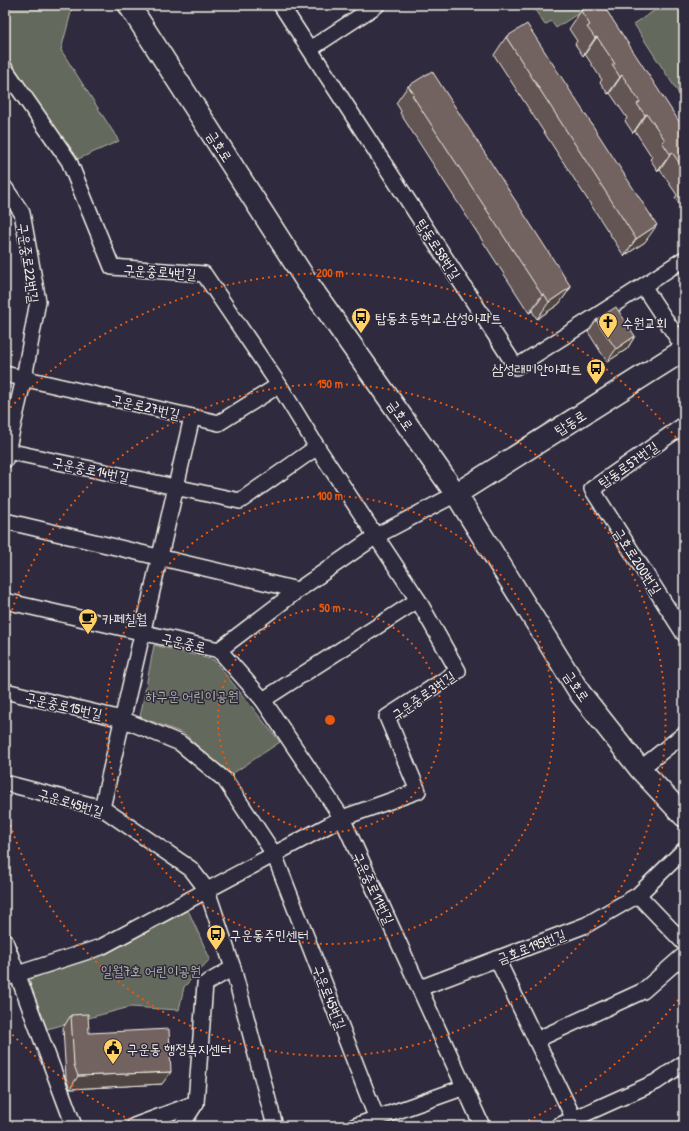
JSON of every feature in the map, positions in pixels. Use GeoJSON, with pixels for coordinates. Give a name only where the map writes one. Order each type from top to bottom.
{"type":"FeatureCollection","features":[{"type":"Feature","properties":{"kind":"street","name":"금호로"},"geometry":{"type":"LineString","coordinates":[[129,5],[308,282],[456,494],[580,693],[640,769],[684,816]]}},
{"type":"Feature","properties":{"kind":"street","name":"탑동로58번길"},"geometry":{"type":"LineString","coordinates":[[280,5],[516,367],[684,259]]}},
{"type":"Feature","properties":{"kind":"street"},"geometry":{"type":"LineString","coordinates":[[310,49],[378,5]]}},
{"type":"Feature","properties":{"kind":"street","name":"구운중로4번길"},"geometry":{"type":"LineString","coordinates":[[6,74],[69,161],[112,267],[204,274],[279,385],[317,447],[376,536]]}},
{"type":"Feature","properties":{"kind":"street","name":"구운중로22번길"},"geometry":{"type":"LineString","coordinates":[[5,188],[22,213],[38,301],[24,378],[6,456]]}},
{"type":"Feature","properties":{"kind":"street"},"geometry":{"type":"LineString","coordinates":[[643,286],[684,349]]}},
{"type":"Feature","properties":{"kind":"street","name":"탑동로"},"geometry":{"type":"LineString","coordinates":[[456,494],[684,349]]}},
{"type":"Feature","properties":{"kind":"street","name":"구운로27번길"},"geometry":{"type":"LineString","coordinates":[[5,374],[219,423],[279,385]]}},
{"type":"Feature","properties":{"kind":"street"},"geometry":{"type":"LineString","coordinates":[[142,632],[192,417]]}},
{"type":"Feature","properties":{"kind":"street","name":"탑동로57번길"},"geometry":{"type":"LineString","coordinates":[[592,490],[684,425]]}},
{"type":"Feature","properties":{"kind":"street"},"geometry":{"type":"LineString","coordinates":[[176,487],[240,501],[317,447]]}},
{"type":"Feature","properties":{"kind":"street","name":"구운중로14번길"},"geometry":{"type":"LineString","coordinates":[[6,456],[176,487]]}},
{"type":"Feature","properties":{"kind":"street","name":"금호로200번길"},"geometry":{"type":"LineString","coordinates":[[592,490],[684,634]]}},
{"type":"Feature","properties":{"kind":"street","name":"구운중로"},"geometry":{"type":"LineString","coordinates":[[5,601],[219,650],[298,590],[376,536],[456,494]]}},
{"type":"Feature","properties":{"kind":"street"},"geometry":{"type":"LineString","coordinates":[[5,521],[298,590]]}},
{"type":"Feature","properties":{"kind":"street","name":"구운중로3번길"},"geometry":{"type":"LineString","coordinates":[[342,818],[418,791],[387,717],[458,671],[418,600],[376,536]]}},
{"type":"Feature","properties":{"kind":"street"},"geometry":{"type":"LineString","coordinates":[[263,700],[418,600]]}},
{"type":"Feature","properties":{"kind":"street","name":"구운중로15번길"},"geometry":{"type":"LineString","coordinates":[[102,808],[142,632]]}},
{"type":"Feature","properties":{"kind":"street","name":"구운중로11번길"},"geometry":{"type":"LineString","coordinates":[[219,650],[263,700],[342,818],[482,1126]]}},
{"type":"Feature","properties":{"kind":"street","name":"구운중로15번길"},"geometry":{"type":"LineString","coordinates":[[5,691],[122,719]]}},
{"type":"Feature","properties":{"kind":"street","name":"구운로45번길"},"geometry":{"type":"LineString","coordinates":[[122,719],[180,743],[224,780],[274,854],[377,1119]]}},
{"type":"Feature","properties":{"kind":"street"},"geometry":{"type":"LineString","coordinates":[[640,769],[684,734]]}},
{"type":"Feature","properties":{"kind":"street","name":"구운로45번길"},"geometry":{"type":"LineString","coordinates":[[5,783],[102,808],[191,870],[207,890],[233,968],[275,1126]]}},
{"type":"Feature","properties":{"kind":"street"},"geometry":{"type":"LineString","coordinates":[[12,976],[101,947],[342,818]]}},
{"type":"Feature","properties":{"kind":"street","name":"금호로195번길"},"geometry":{"type":"LineString","coordinates":[[420,988],[586,925],[638,895],[684,850]]}},
{"type":"Feature","properties":{"kind":"street"},"geometry":{"type":"LineString","coordinates":[[638,895],[684,944]]}},
{"type":"Feature","properties":{"kind":"street"},"geometry":{"type":"LineString","coordinates":[[5,941],[12,976],[74,1126]]}},
{"type":"Feature","properties":{"kind":"street"},"geometry":{"type":"LineString","coordinates":[[536,1040],[643,991],[684,955]]}},
{"type":"Feature","properties":{"kind":"street"},"geometry":{"type":"LineString","coordinates":[[497,959],[574,1119]]}},
{"type":"Feature","properties":{"kind":"street"},"geometry":{"type":"LineString","coordinates":[[181,1126],[196,1103],[205,984],[233,968]]}},
{"type":"Feature","properties":{"kind":"street"},"geometry":{"type":"LineString","coordinates":[[558,1126],[656,1082],[684,1063]]}},
{"type":"Feature","properties":{"kind":"street"},"geometry":{"type":"LineString","coordinates":[[355,1126],[465,1087]]}},
{"type":"Feature","properties":{"kind":"street"},"geometry":{"type":"LineString","coordinates":[[134,1126],[196,1103]]}},
{"type":"Feature","properties":{"kind":"green space"},"geometry":{"type":"Polygon","coordinates":[[[5,5],[73,5],[61,50],[119,141],[76,160],[5,53],[5,5]]]}},
{"type":"Feature","properties":{"kind":"green space"},"geometry":{"type":"Polygon","coordinates":[[[534,5],[591,5],[556,28],[551,21],[545,25],[533,7],[534,5]]]}},
{"type":"Feature","properties":{"kind":"green space"},"geometry":{"type":"Polygon","coordinates":[[[663,5],[684,5],[683,100],[634,24],[663,5]]]}},
{"type":"Feature","properties":{"kind":"green space","name":"하구운 어린이공원"},"geometry":{"type":"Polygon","coordinates":[[[154,645],[214,660],[280,742],[229,776],[185,734],[140,717],[154,645]]]}},
{"type":"Feature","properties":{"kind":"green space","name":"일월7호 어린이공원"},"geometry":{"type":"Polygon","coordinates":[[[188,910],[210,959],[184,987],[179,1010],[130,1007],[47,1029],[27,978],[105,952],[188,910]]]}},
{"type":"Feature","properties":{"kind":"building"},"geometry":{"type":"Polygon","coordinates":[[[591,5],[603,5],[684,129],[684,170],[672,152],[670,154],[662,142],[665,140],[647,114],[645,115],[637,104],[640,102],[622,75],[620,77],[612,65],[615,64],[597,37],[595,38],[587,27],[590,25],[581,11],[591,5]]]}},
{"type":"Feature","properties":{"kind":"building"},"geometry":{"type":"Polygon","coordinates":[[[527,24],[657,225],[636,239],[506,37],[527,24]]]}},
{"type":"Feature","properties":{"kind":"building"},"geometry":{"type":"Polygon","coordinates":[[[432,71],[571,287],[549,302],[544,294],[542,295],[412,95],[414,94],[408,86],[432,71]]]}},
{"type":"Feature","properties":{"kind":"building"},"geometry":{"type":"Polygon","coordinates":[[[616,307],[635,336],[616,349],[596,320],[616,307]]]}},
{"type":"Feature","properties":{"kind":"building","name":"구운동 행정복지센터"},"geometry":{"type":"Polygon","coordinates":[[[88,1014],[89,1033],[169,1029],[171,1072],[78,1076],[74,1065],[71,1015],[88,1014]]]}},
{"type":"Feature","properties":{"kind":"building"},"geometry":{"type":"Polygon","coordinates":[[[681,1118],[684,1118],[684,1126],[681,1126],[681,1118]]]}},
{"type":"Feature","properties":{"kind":"place","name":"탑동초등학교.삼성아파트"},"geometry":{"type":"Point","coordinates":[361,334]}},
{"type":"Feature","properties":{"kind":"place","name":"수원교회"},"geometry":{"type":"Point","coordinates":[608,339]}},
{"type":"Feature","properties":{"kind":"place","name":"삼성래미안아파트"},"geometry":{"type":"Point","coordinates":[596,385]}},
{"type":"Feature","properties":{"kind":"place","name":"카페칠월"},"geometry":{"type":"Point","coordinates":[88,635]}},
{"type":"Feature","properties":{"kind":"place","name":"구운동주민센터"},"geometry":{"type":"Point","coordinates":[216,951]}},
{"type":"Feature","properties":{"kind":"place","name":"구운동 행정복지센터"},"geometry":{"type":"Point","coordinates":[113,1065]}}]}
